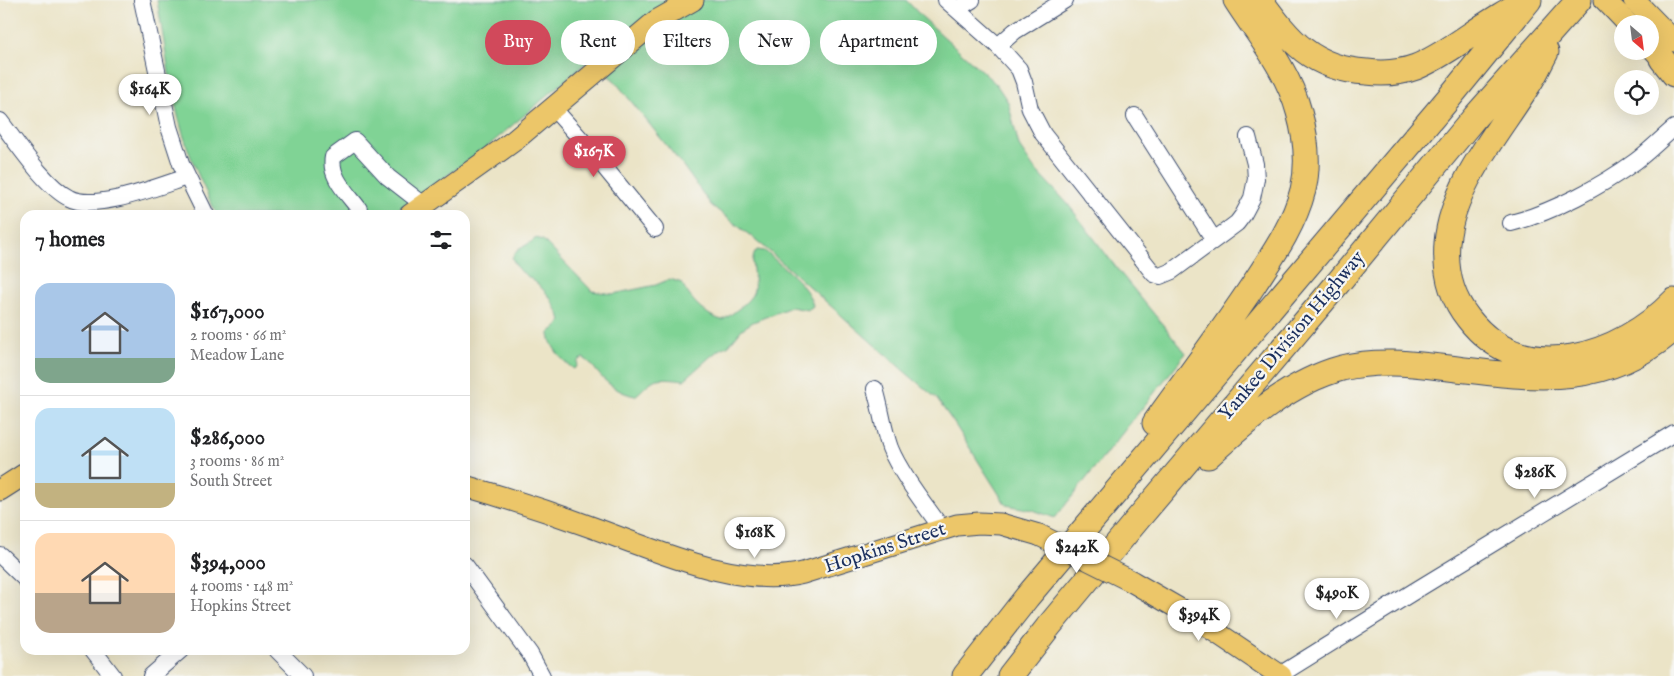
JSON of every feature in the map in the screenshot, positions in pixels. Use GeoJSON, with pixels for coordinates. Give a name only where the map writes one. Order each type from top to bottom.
{"type":"FeatureCollection","features":[{"type":"Feature","properties":{"kind":"highway"},"geometry":{"type":"LineString","coordinates":[[1027,597],[1230,320],[1271,258],[1296,213],[1303,189],[1306,160],[1305,136],[1299,111],[1292,91],[1274,56],[1236,0]]}},
{"type":"Feature","properties":{"kind":"highway"},"geometry":{"type":"LineString","coordinates":[[1260,0],[1282,30],[1302,49],[1320,61],[1351,71],[1378,73],[1397,72],[1415,67],[1436,57],[1524,0]]}},
{"type":"Feature","properties":{"kind":"highway","name":"Yankee Division Highway"},"geometry":{"type":"LineString","coordinates":[[965,676],[1027,597],[1530,0]]}},
{"type":"Feature","properties":{"kind":"highway"},"geometry":{"type":"LineString","coordinates":[[1571,9],[1529,84],[1498,130],[1470,177],[1457,203],[1447,243],[1448,271],[1454,293],[1471,323],[1491,341],[1516,354],[1545,358],[1583,355],[1608,347],[1644,328],[1674,301]]}},
{"type":"Feature","properties":{"kind":"highway","name":"Yankee Division Highway"},"geometry":{"type":"LineString","coordinates":[[1010,676],[1065,607],[1378,236],[1475,117],[1571,9]]}},
{"type":"Feature","properties":{"kind":"highway"},"geometry":{"type":"LineString","coordinates":[[1065,607],[1210,454],[1244,424],[1275,401],[1313,378],[1344,368],[1388,362],[1529,377],[1578,375],[1600,370],[1630,358],[1656,344],[1674,329]]}},
{"type":"Feature","properties":{"kind":"main road"},"geometry":{"type":"LineString","coordinates":[[417,210],[515,140],[656,21],[693,0]]}},
{"type":"Feature","properties":{"kind":"main road"},"geometry":{"type":"LineString","coordinates":[[1605,0],[1619,15]]}},
{"type":"Feature","properties":{"kind":"main road"},"geometry":{"type":"LineString","coordinates":[[1634,0],[1667,58]]}},
{"type":"Feature","properties":{"kind":"main road"},"geometry":{"type":"LineString","coordinates":[[7,487],[20,478]]}},
{"type":"Feature","properties":{"kind":"main road","name":"Hopkins Street"},"geometry":{"type":"LineString","coordinates":[[470,488],[554,514],[691,562],[733,574],[758,577],[784,577],[803,573],[942,529],[968,523],[990,523],[1010,526],[1039,535],[1131,581],[1195,618],[1279,676]]}},
{"type":"Feature","properties":{"kind":"street"},"geometry":{"type":"LineString","coordinates":[[142,0],[169,127],[187,177],[204,210]]}},
{"type":"Feature","properties":{"kind":"street"},"geometry":{"type":"LineString","coordinates":[[952,4],[972,0]]}},
{"type":"Feature","properties":{"kind":"street"},"geometry":{"type":"LineString","coordinates":[[998,46],[1015,32],[1065,0]]}},
{"type":"Feature","properties":{"kind":"street"},"geometry":{"type":"LineString","coordinates":[[952,4],[1015,63],[1022,76],[1030,109],[1043,134],[1154,274],[1160,276],[1172,271],[1237,222],[1249,206],[1256,179],[1255,164],[1248,138]]}},
{"type":"Feature","properties":{"kind":"street"},"geometry":{"type":"LineString","coordinates":[[554,109],[655,229]]}},
{"type":"Feature","properties":{"kind":"street"},"geometry":{"type":"LineString","coordinates":[[1135,116],[1214,240]]}},
{"type":"Feature","properties":{"kind":"street"},"geometry":{"type":"LineString","coordinates":[[0,121],[52,184],[64,195],[75,200],[92,202],[123,197],[187,177]]}},
{"type":"Feature","properties":{"kind":"street"},"geometry":{"type":"LineString","coordinates":[[1510,224],[1543,212],[1605,181],[1636,161],[1674,128]]}},
{"type":"Feature","properties":{"kind":"street"},"geometry":{"type":"LineString","coordinates":[[360,209],[335,176],[332,168],[333,157],[355,141],[417,210]]}},
{"type":"Feature","properties":{"kind":"street"},"geometry":{"type":"LineString","coordinates":[[875,388],[894,456],[942,529]]}},
{"type":"Feature","properties":{"kind":"street"},"geometry":{"type":"LineString","coordinates":[[1279,676],[1674,433]]}},
{"type":"Feature","properties":{"kind":"street"},"geometry":{"type":"LineString","coordinates":[[0,555],[20,574]]}},
{"type":"Feature","properties":{"kind":"street"},"geometry":{"type":"LineString","coordinates":[[470,572],[530,654],[542,676]]}},
{"type":"Feature","properties":{"kind":"street"},"geometry":{"type":"LineString","coordinates":[[97,655],[113,676]]}},
{"type":"Feature","properties":{"kind":"street"},"geometry":{"type":"LineString","coordinates":[[151,676],[175,655]]}},
{"type":"Feature","properties":{"kind":"street"},"geometry":{"type":"LineString","coordinates":[[285,655],[303,676]]}},
{"type":"Feature","properties":{"kind":"green space"},"geometry":{"type":"Polygon","coordinates":[[[157,0],[906,0],[925,20],[820,20],[820,65],[937,65],[937,31],[996,84],[1008,102],[1019,146],[1033,167],[1067,203],[1118,270],[1186,353],[1055,518],[1033,510],[1006,505],[936,398],[761,244],[711,205],[683,166],[614,80],[593,65],[635,65],[635,20],[561,20],[561,65],[583,65],[481,152],[397,210],[215,210],[195,168],[178,115],[157,0]]]}},
{"type":"Feature","properties":{"kind":"green space"},"geometry":{"type":"Polygon","coordinates":[[[536,238],[543,240],[592,291],[613,294],[656,285],[670,279],[682,283],[693,300],[705,311],[723,320],[740,308],[753,293],[754,254],[757,250],[765,251],[800,283],[813,306],[808,310],[791,307],[753,322],[742,329],[729,345],[720,349],[684,380],[667,378],[654,380],[635,396],[629,395],[608,383],[583,358],[578,361],[574,369],[561,358],[551,343],[549,333],[559,325],[561,320],[559,314],[549,296],[538,284],[518,269],[512,258],[516,252],[536,238]]]}}]}
